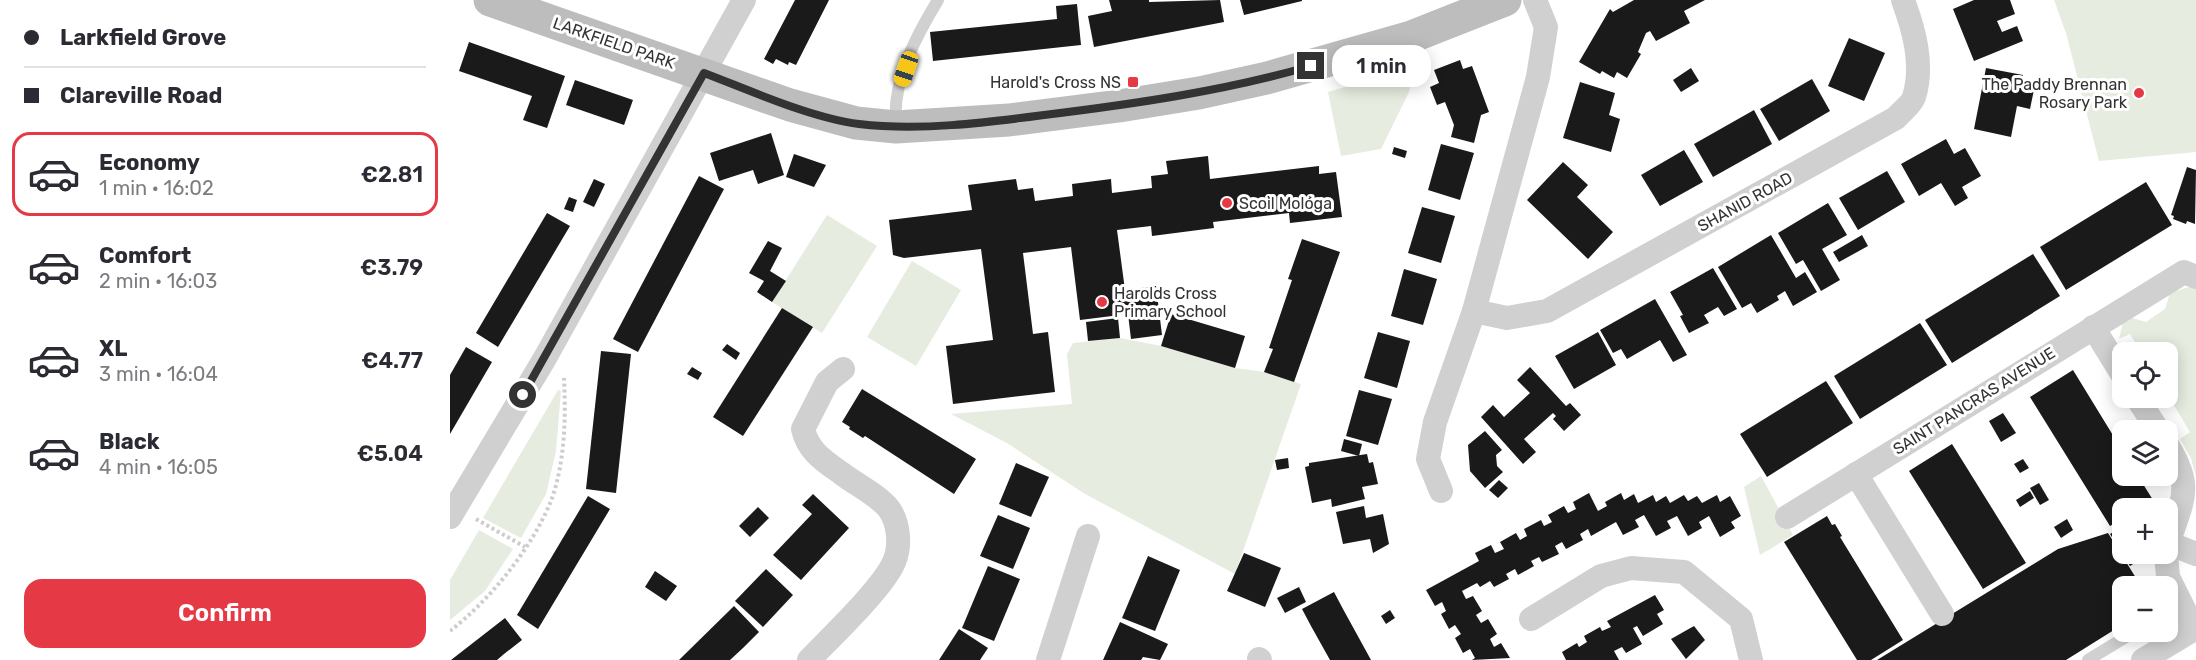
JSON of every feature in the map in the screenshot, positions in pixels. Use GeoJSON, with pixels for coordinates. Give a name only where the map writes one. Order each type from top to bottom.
{"type":"FeatureCollection","features":[{"type":"Feature","properties":{"kind":"street","name":"LARKFIELD PARK"},"geometry":{"type":"LineString","coordinates":[[490,0],[790,105],[856,123],[896,126],[1009,120],[1199,93],[1267,78],[1411,37],[1505,0]]}},
{"type":"Feature","properties":{"kind":"street"},"geometry":{"type":"LineString","coordinates":[[453,513],[544,358],[744,0]]}},
{"type":"Feature","properties":{"kind":"street"},"geometry":{"type":"LineString","coordinates":[[1441,491],[1428,459],[1435,422],[1474,311],[1538,77],[1546,27],[1535,0]]}},
{"type":"Feature","properties":{"kind":"street","name":"SHANID ROAD"},"geometry":{"type":"LineString","coordinates":[[1474,311],[1508,318],[1547,311],[1896,118],[1914,98],[1917,59],[1914,30],[1903,0]]}},
{"type":"Feature","properties":{"kind":"street","name":"SAINT PANCRAS AVENUE"},"geometry":{"type":"LineString","coordinates":[[1787,517],[2184,272],[2196,277]]}},
{"type":"Feature","properties":{"kind":"street"},"geometry":{"type":"LineString","coordinates":[[2093,327],[2112,358]]}},
{"type":"Feature","properties":{"kind":"street"},"geometry":{"type":"LineString","coordinates":[[809,660],[837,631],[894,563],[897,549],[897,531],[888,507],[824,460],[812,449],[805,438],[803,429],[827,382],[843,369]]}},
{"type":"Feature","properties":{"kind":"street"},"geometry":{"type":"LineString","coordinates":[[2178,465],[2183,474],[2185,488],[2178,511]]}},
{"type":"Feature","properties":{"kind":"street"},"geometry":{"type":"LineString","coordinates":[[1856,474],[1942,614]]}},
{"type":"Feature","properties":{"kind":"street"},"geometry":{"type":"LineString","coordinates":[[1048,660],[1088,536]]}},
{"type":"Feature","properties":{"kind":"street"},"geometry":{"type":"LineString","coordinates":[[2178,548],[2196,554]]}},
{"type":"Feature","properties":{"kind":"street"},"geometry":{"type":"LineString","coordinates":[[2143,660],[2195,628],[2168,577],[2167,564]]}},
{"type":"Feature","properties":{"kind":"street"},"geometry":{"type":"LineString","coordinates":[[1531,619],[1601,576],[1631,568],[1684,572],[1741,619],[1751,660]]}},
{"type":"Feature","properties":{"kind":"lane"},"geometry":{"type":"LineString","coordinates":[[896,126],[894,104],[897,94],[918,34],[938,0]]}},
{"type":"Feature","properties":{"kind":"lane"},"geometry":{"type":"LineString","coordinates":[[2092,659],[2118,642]]}},
{"type":"Feature","properties":{"kind":"path"},"geometry":{"type":"LineString","coordinates":[[450,630],[496,588],[525,547],[550,501],[561,457],[566,405],[564,375],[544,358]]}},
{"type":"Feature","properties":{"kind":"path"},"geometry":{"type":"LineString","coordinates":[[453,513],[525,547]]}},
{"type":"Feature","properties":{"kind":"shaded area","name":"The Paddy Brennan Rosary Park"},"geometry":{"type":"Polygon","coordinates":[[[2054,0],[2196,0],[2196,152],[2099,161],[2066,33],[2054,0]]]}},
{"type":"Feature","properties":{"kind":"shaded area"},"geometry":{"type":"Polygon","coordinates":[[[1414,67],[1409,92],[1381,149],[1341,156],[1328,92],[1414,67]]]}},
{"type":"Feature","properties":{"kind":"shaded area"},"geometry":{"type":"Polygon","coordinates":[[[827,215],[877,246],[822,333],[772,302],[827,215]]]}},
{"type":"Feature","properties":{"kind":"shaded area"},"geometry":{"type":"Polygon","coordinates":[[[912,261],[961,290],[916,366],[867,337],[912,261]]]}},
{"type":"Feature","properties":{"kind":"shaded area"},"geometry":{"type":"Polygon","coordinates":[[[2189,287],[2196,289],[2196,477],[2191,458],[2180,439],[2190,432],[2176,408],[2178,408],[2178,342],[2135,342],[2130,334],[2119,339],[2123,322],[2132,318],[2146,322],[2165,309],[2170,293],[2189,287]]]}},
{"type":"Feature","properties":{"kind":"shaded area"},"geometry":{"type":"Polygon","coordinates":[[[1120,338],[1161,346],[1235,368],[1264,372],[1301,384],[1235,574],[1085,494],[1007,443],[951,414],[1072,404],[1067,354],[1073,343],[1120,338]]]}},
{"type":"Feature","properties":{"kind":"shaded area"},"geometry":{"type":"Polygon","coordinates":[[[558,390],[561,391],[556,451],[546,494],[521,538],[483,518],[558,390]]]}},
{"type":"Feature","properties":{"kind":"shaded area"},"geometry":{"type":"Polygon","coordinates":[[[1761,476],[1793,535],[1760,555],[1744,487],[1761,476]]]}},
{"type":"Feature","properties":{"kind":"shaded area"},"geometry":{"type":"Polygon","coordinates":[[[479,530],[513,549],[485,591],[450,620],[450,580],[479,530]]]}},
{"type":"Feature","properties":{"kind":"building"},"geometry":{"type":"Polygon","coordinates":[[[795,0],[829,0],[796,65],[789,62],[788,65],[776,59],[773,64],[764,59],[795,0]]]}},
{"type":"Feature","properties":{"kind":"building"},"geometry":{"type":"Polygon","coordinates":[[[1109,0],[1149,0],[1149,2],[1220,0],[1224,22],[1094,47],[1088,16],[1112,11],[1109,0]]]}},
{"type":"Feature","properties":{"kind":"building"},"geometry":{"type":"Polygon","coordinates":[[[1240,0],[1302,0],[1302,1],[1244,15],[1240,0]]]}},
{"type":"Feature","properties":{"kind":"building"},"geometry":{"type":"Polygon","coordinates":[[[1634,0],[1705,0],[1684,11],[1690,23],[1656,41],[1650,31],[1646,33],[1638,52],[1641,54],[1627,78],[1617,72],[1614,78],[1602,71],[1600,74],[1579,62],[1610,9],[1613,12],[1634,0]]]}},
{"type":"Feature","properties":{"kind":"building"},"geometry":{"type":"Polygon","coordinates":[[[1974,0],[2010,0],[2015,14],[1997,21],[2002,32],[2017,26],[2023,41],[1974,61],[1953,9],[1974,0]]]}},
{"type":"Feature","properties":{"kind":"building"},"geometry":{"type":"Polygon","coordinates":[[[1077,4],[1081,45],[933,61],[930,32],[1057,19],[1056,6],[1077,4]]]}},
{"type":"Feature","properties":{"kind":"building"},"geometry":{"type":"Polygon","coordinates":[[[1849,38],[1885,53],[1864,101],[1828,86],[1849,38]]]}},
{"type":"Feature","properties":{"kind":"building"},"geometry":{"type":"Polygon","coordinates":[[[469,42],[565,76],[547,128],[523,120],[532,96],[459,71],[469,42]]]}},
{"type":"Feature","properties":{"kind":"building"},"geometry":{"type":"Polygon","coordinates":[[[1460,60],[1463,69],[1472,66],[1489,112],[1481,115],[1474,143],[1451,137],[1454,125],[1445,102],[1437,105],[1430,87],[1439,83],[1434,70],[1460,60]]]}},
{"type":"Feature","properties":{"kind":"building"},"geometry":{"type":"Polygon","coordinates":[[[1691,68],[1699,81],[1681,92],[1673,80],[1691,68]]]}},
{"type":"Feature","properties":{"kind":"building"},"geometry":{"type":"Polygon","coordinates":[[[1986,68],[2023,75],[2021,83],[2035,85],[2030,109],[2017,106],[2011,137],[1974,129],[1986,68]]]}},
{"type":"Feature","properties":{"kind":"building"},"geometry":{"type":"Polygon","coordinates":[[[1812,79],[1830,111],[1779,141],[1760,109],[1812,79]]]}},
{"type":"Feature","properties":{"kind":"building"},"geometry":{"type":"Polygon","coordinates":[[[575,80],[633,100],[624,125],[566,105],[575,80]]]}},
{"type":"Feature","properties":{"kind":"building"},"geometry":{"type":"Polygon","coordinates":[[[1580,82],[1615,93],[1609,115],[1620,119],[1611,152],[1563,138],[1580,82]]]}},
{"type":"Feature","properties":{"kind":"building"},"geometry":{"type":"Polygon","coordinates":[[[1754,110],[1772,144],[1713,177],[1694,144],[1754,110]]]}},
{"type":"Feature","properties":{"kind":"building"},"geometry":{"type":"Polygon","coordinates":[[[771,133],[784,175],[758,184],[753,170],[719,181],[710,153],[771,133]]]}},
{"type":"Feature","properties":{"kind":"building"},"geometry":{"type":"Polygon","coordinates":[[[1946,139],[1954,154],[1965,148],[1981,176],[1962,187],[1968,198],[1955,206],[1941,183],[1919,196],[1901,164],[1946,139]]]}},
{"type":"Feature","properties":{"kind":"building"},"geometry":{"type":"Polygon","coordinates":[[[1441,144],[1474,153],[1460,200],[1428,190],[1441,144]]]}},
{"type":"Feature","properties":{"kind":"building"},"geometry":{"type":"Polygon","coordinates":[[[1394,147],[1407,151],[1405,158],[1392,154],[1394,147]]]}},
{"type":"Feature","properties":{"kind":"building"},"geometry":{"type":"Polygon","coordinates":[[[1684,150],[1703,182],[1660,206],[1641,175],[1684,150]]]}},
{"type":"Feature","properties":{"kind":"building"},"geometry":{"type":"Polygon","coordinates":[[[794,154],[826,165],[814,187],[786,177],[794,154]]]}},
{"type":"Feature","properties":{"kind":"building","name":"Harolds Cross Primary School"},"geometry":{"type":"Polygon","coordinates":[[[1208,156],[1210,179],[1319,166],[1319,174],[1336,172],[1342,217],[1290,223],[1289,213],[1213,222],[1214,228],[1152,236],[1151,226],[1117,230],[1125,290],[1156,286],[1162,335],[1131,339],[1128,314],[1080,320],[1071,247],[1023,253],[1033,334],[1048,332],[1055,392],[953,404],[946,346],[993,340],[981,249],[904,258],[893,255],[889,220],[972,210],[968,185],[1016,179],[1018,190],[1033,188],[1035,201],[1073,196],[1072,184],[1111,179],[1112,193],[1152,188],[1151,176],[1168,174],[1166,161],[1208,156]]]}},
{"type":"Feature","properties":{"kind":"building"},"geometry":{"type":"Polygon","coordinates":[[[1563,162],[1588,185],[1577,197],[1613,232],[1588,259],[1527,200],[1563,162]]]}},
{"type":"Feature","properties":{"kind":"building"},"geometry":{"type":"Polygon","coordinates":[[[2187,167],[2196,170],[2195,224],[2187,221],[2186,224],[2173,219],[2174,216],[2171,215],[2187,167]]]}},
{"type":"Feature","properties":{"kind":"building"},"geometry":{"type":"Polygon","coordinates":[[[1887,171],[1905,202],[1858,230],[1839,198],[1887,171]]]}},
{"type":"Feature","properties":{"kind":"building"},"geometry":{"type":"Polygon","coordinates":[[[699,176],[724,189],[638,352],[613,339],[699,176]]]}},
{"type":"Feature","properties":{"kind":"building"},"geometry":{"type":"Polygon","coordinates":[[[594,179],[605,184],[594,207],[583,202],[594,179]]]}},
{"type":"Feature","properties":{"kind":"building"},"geometry":{"type":"Polygon","coordinates":[[[2146,182],[2172,225],[2066,290],[2040,247],[2146,182]]]}},
{"type":"Feature","properties":{"kind":"building"},"geometry":{"type":"Polygon","coordinates":[[[569,197],[577,200],[573,212],[564,209],[569,197]]]}},
{"type":"Feature","properties":{"kind":"building"},"geometry":{"type":"Polygon","coordinates":[[[1828,203],[1847,235],[1822,249],[1840,280],[1821,291],[1803,260],[1796,264],[1778,233],[1828,203]]]}},
{"type":"Feature","properties":{"kind":"building"},"geometry":{"type":"Polygon","coordinates":[[[1422,207],[1455,216],[1441,263],[1408,253],[1422,207]]]}},
{"type":"Feature","properties":{"kind":"building"},"geometry":{"type":"Polygon","coordinates":[[[547,213],[570,226],[498,347],[476,333],[547,213]]]}},
{"type":"Feature","properties":{"kind":"building"},"geometry":{"type":"Polygon","coordinates":[[[1771,235],[1796,278],[1805,272],[1817,292],[1793,306],[1785,291],[1777,296],[1779,300],[1757,313],[1751,303],[1742,308],[1718,267],[1771,235]]]}},
{"type":"Feature","properties":{"kind":"building"},"geometry":{"type":"Polygon","coordinates":[[[1862,235],[1868,246],[1839,262],[1833,252],[1862,235]]]}},
{"type":"Feature","properties":{"kind":"building"},"geometry":{"type":"Polygon","coordinates":[[[1302,239],[1340,252],[1294,382],[1264,372],[1273,349],[1269,348],[1292,280],[1288,279],[1302,239]]]}},
{"type":"Feature","properties":{"kind":"building"},"geometry":{"type":"Polygon","coordinates":[[[768,241],[782,248],[770,271],[786,281],[772,302],[757,292],[764,281],[749,273],[768,241]]]}},
{"type":"Feature","properties":{"kind":"building"},"geometry":{"type":"Polygon","coordinates":[[[2033,254],[2060,296],[1952,363],[1925,320],[2033,254]]]}},
{"type":"Feature","properties":{"kind":"building"},"geometry":{"type":"Polygon","coordinates":[[[1713,268],[1737,309],[1724,316],[1718,307],[1704,315],[1709,323],[1689,333],[1680,316],[1683,315],[1670,292],[1713,268]]]}},
{"type":"Feature","properties":{"kind":"building"},"geometry":{"type":"Polygon","coordinates":[[[1404,269],[1437,279],[1423,325],[1391,316],[1404,269]]]}},
{"type":"Feature","properties":{"kind":"building"},"geometry":{"type":"Polygon","coordinates":[[[1655,299],[1687,355],[1673,362],[1660,340],[1627,359],[1621,349],[1613,353],[1600,330],[1655,299]]]}},
{"type":"Feature","properties":{"kind":"building"},"geometry":{"type":"Polygon","coordinates":[[[782,308],[813,327],[743,436],[713,417],[782,308]]]}},
{"type":"Feature","properties":{"kind":"building"},"geometry":{"type":"Polygon","coordinates":[[[1171,314],[1245,336],[1235,368],[1161,346],[1171,314]]]}},
{"type":"Feature","properties":{"kind":"building"},"geometry":{"type":"Polygon","coordinates":[[[1118,318],[1120,338],[1088,341],[1086,322],[1118,318]]]}},
{"type":"Feature","properties":{"kind":"building"},"geometry":{"type":"Polygon","coordinates":[[[1920,323],[1947,365],[1860,419],[1834,376],[1920,323]]]}},
{"type":"Feature","properties":{"kind":"building"},"geometry":{"type":"Polygon","coordinates":[[[1378,332],[1410,341],[1397,388],[1364,378],[1378,332]]]}},
{"type":"Feature","properties":{"kind":"building"},"geometry":{"type":"Polygon","coordinates":[[[1598,332],[1616,365],[1574,389],[1555,356],[1598,332]]]}},
{"type":"Feature","properties":{"kind":"building"},"geometry":{"type":"Polygon","coordinates":[[[727,344],[740,353],[736,360],[722,350],[727,344]]]}},
{"type":"Feature","properties":{"kind":"building"},"geometry":{"type":"Polygon","coordinates":[[[466,347],[492,362],[450,434],[450,375],[466,347]]]}},
{"type":"Feature","properties":{"kind":"building"},"geometry":{"type":"Polygon","coordinates":[[[601,351],[631,354],[616,493],[586,489],[601,351]]]}},
{"type":"Feature","properties":{"kind":"building"},"geometry":{"type":"Polygon","coordinates":[[[692,367],[702,373],[698,380],[687,374],[692,367]]]}},
{"type":"Feature","properties":{"kind":"building"},"geometry":{"type":"Polygon","coordinates":[[[1530,367],[1566,406],[1570,403],[1581,415],[1564,431],[1553,419],[1556,416],[1553,413],[1524,439],[1536,452],[1523,464],[1481,417],[1493,405],[1504,417],[1530,393],[1517,380],[1530,367]]]}},
{"type":"Feature","properties":{"kind":"building"},"geometry":{"type":"Polygon","coordinates":[[[2073,370],[2112,434],[2112,486],[2144,486],[2152,498],[2112,498],[2112,525],[2110,526],[2030,397],[2073,370]]]}},
{"type":"Feature","properties":{"kind":"building"},"geometry":{"type":"Polygon","coordinates":[[[1826,381],[1853,423],[1767,477],[1740,434],[1826,381]]]}},
{"type":"Feature","properties":{"kind":"building"},"geometry":{"type":"Polygon","coordinates":[[[862,389],[976,459],[954,494],[865,436],[863,438],[849,429],[850,427],[842,422],[862,389]]]}},
{"type":"Feature","properties":{"kind":"building"},"geometry":{"type":"Polygon","coordinates":[[[1359,390],[1392,399],[1378,445],[1346,436],[1359,390]]]}},
{"type":"Feature","properties":{"kind":"building"},"geometry":{"type":"Polygon","coordinates":[[[2003,413],[2016,433],[2001,442],[1989,421],[2003,413]]]}},
{"type":"Feature","properties":{"kind":"building"},"geometry":{"type":"Polygon","coordinates":[[[1485,431],[1502,450],[1496,455],[1497,466],[1503,472],[1485,488],[1470,471],[1468,445],[1485,431]]]}},
{"type":"Feature","properties":{"kind":"building"},"geometry":{"type":"Polygon","coordinates":[[[1344,439],[1362,444],[1359,456],[1341,451],[1344,439]]]}},
{"type":"Feature","properties":{"kind":"building"},"geometry":{"type":"Polygon","coordinates":[[[1952,444],[2026,563],[1983,589],[1909,471],[1952,444]]]}},
{"type":"Feature","properties":{"kind":"building"},"geometry":{"type":"Polygon","coordinates":[[[1367,454],[1369,463],[1373,462],[1378,484],[1362,487],[1365,499],[1332,507],[1331,499],[1312,503],[1305,467],[1309,466],[1309,463],[1367,454]]]}},
{"type":"Feature","properties":{"kind":"building"},"geometry":{"type":"Polygon","coordinates":[[[1288,458],[1289,468],[1277,470],[1275,460],[1288,458]]]}},
{"type":"Feature","properties":{"kind":"building"},"geometry":{"type":"Polygon","coordinates":[[[2023,459],[2029,468],[2020,473],[2014,464],[2023,459]]]}},
{"type":"Feature","properties":{"kind":"building"},"geometry":{"type":"Polygon","coordinates":[[[1016,463],[1049,477],[1031,517],[999,504],[1016,463]]]}},
{"type":"Feature","properties":{"kind":"building"},"geometry":{"type":"Polygon","coordinates":[[[1499,480],[1508,488],[1498,498],[1489,490],[1499,480]]]}},
{"type":"Feature","properties":{"kind":"building"},"geometry":{"type":"Polygon","coordinates":[[[2039,483],[2049,500],[2040,505],[2030,488],[2039,483]]]}},
{"type":"Feature","properties":{"kind":"building"},"geometry":{"type":"Polygon","coordinates":[[[2030,491],[2034,498],[2020,507],[2016,500],[2030,491]]]}},
{"type":"Feature","properties":{"kind":"building"},"geometry":{"type":"Polygon","coordinates":[[[1589,493],[1598,511],[1607,506],[1605,502],[1621,493],[1624,500],[1634,494],[1638,503],[1653,495],[1656,502],[1666,496],[1670,503],[1684,495],[1688,501],[1697,496],[1702,503],[1717,495],[1720,502],[1730,496],[1741,516],[1731,522],[1735,528],[1720,537],[1709,516],[1699,522],[1702,528],[1688,536],[1677,516],[1667,521],[1671,528],[1656,536],[1644,515],[1635,520],[1639,527],[1623,535],[1616,522],[1591,536],[1588,529],[1580,534],[1583,540],[1566,549],[1562,542],[1555,546],[1559,554],[1542,562],[1539,557],[1531,561],[1534,566],[1518,575],[1515,569],[1506,574],[1509,579],[1494,587],[1490,581],[1480,587],[1477,583],[1462,591],[1466,599],[1473,596],[1482,611],[1476,615],[1481,623],[1488,619],[1497,634],[1490,639],[1494,647],[1501,643],[1510,658],[1472,660],[1475,658],[1470,649],[1463,653],[1455,638],[1461,634],[1455,625],[1449,629],[1441,614],[1446,611],[1442,602],[1435,606],[1426,590],[1479,561],[1475,553],[1491,545],[1495,553],[1504,549],[1500,542],[1516,533],[1520,540],[1527,536],[1524,529],[1541,520],[1544,526],[1552,522],[1548,515],[1564,506],[1568,513],[1576,509],[1573,502],[1589,493]]]}},
{"type":"Feature","properties":{"kind":"building"},"geometry":{"type":"Polygon","coordinates":[[[813,494],[849,528],[801,580],[773,555],[812,514],[802,505],[813,494]]]}},
{"type":"Feature","properties":{"kind":"building"},"geometry":{"type":"Polygon","coordinates":[[[588,496],[610,509],[538,629],[517,615],[588,496]]]}},
{"type":"Feature","properties":{"kind":"building"},"geometry":{"type":"Polygon","coordinates":[[[1364,506],[1366,518],[1383,514],[1389,544],[1373,553],[1370,539],[1343,544],[1336,512],[1364,506]]]}},
{"type":"Feature","properties":{"kind":"building"},"geometry":{"type":"Polygon","coordinates":[[[758,507],[769,518],[750,537],[739,526],[758,507]]]}},
{"type":"Feature","properties":{"kind":"building"},"geometry":{"type":"Polygon","coordinates":[[[998,515],[1030,528],[1013,569],[980,556],[998,515]]]}},
{"type":"Feature","properties":{"kind":"building"},"geometry":{"type":"Polygon","coordinates":[[[1827,516],[1832,525],[1835,524],[1842,536],[1840,537],[1903,640],[1871,660],[1857,660],[1784,542],[1827,516]]]}},
{"type":"Feature","properties":{"kind":"building"},"geometry":{"type":"Polygon","coordinates":[[[2067,519],[2073,530],[2061,538],[2054,527],[2067,519]]]}},
{"type":"Feature","properties":{"kind":"building"},"geometry":{"type":"Polygon","coordinates":[[[2108,533],[2112,539],[2112,564],[2127,564],[2135,576],[2112,576],[2112,631],[2066,660],[1877,660],[2058,549],[2108,533]]]}},
{"type":"Feature","properties":{"kind":"building"},"geometry":{"type":"Polygon","coordinates":[[[1244,553],[1281,568],[1265,607],[1227,591],[1244,553]]]}},
{"type":"Feature","properties":{"kind":"building"},"geometry":{"type":"Polygon","coordinates":[[[1148,556],[1180,570],[1155,631],[1122,618],[1148,556]]]}},
{"type":"Feature","properties":{"kind":"building"},"geometry":{"type":"Polygon","coordinates":[[[988,566],[1020,579],[994,641],[962,628],[988,566]]]}},
{"type":"Feature","properties":{"kind":"building"},"geometry":{"type":"Polygon","coordinates":[[[766,569],[793,595],[763,627],[735,601],[766,569]]]}},
{"type":"Feature","properties":{"kind":"building"},"geometry":{"type":"Polygon","coordinates":[[[655,571],[677,586],[666,601],[645,587],[655,571]]]}},
{"type":"Feature","properties":{"kind":"building"},"geometry":{"type":"Polygon","coordinates":[[[1299,587],[1306,602],[1285,613],[1277,598],[1299,587]]]}},
{"type":"Feature","properties":{"kind":"building"},"geometry":{"type":"Polygon","coordinates":[[[1334,592],[1371,660],[1330,660],[1311,626],[1302,609],[1334,592]]]}},
{"type":"Feature","properties":{"kind":"building"},"geometry":{"type":"Polygon","coordinates":[[[1655,595],[1664,610],[1657,614],[1663,624],[1643,636],[1637,626],[1633,628],[1642,644],[1626,653],[1622,647],[1614,651],[1619,660],[1566,660],[1562,652],[1577,643],[1579,647],[1587,642],[1584,636],[1600,627],[1602,631],[1611,627],[1607,621],[1655,595]]]}},
{"type":"Feature","properties":{"kind":"building"},"geometry":{"type":"Polygon","coordinates":[[[734,606],[759,632],[743,648],[730,660],[679,660],[734,606]]]}},
{"type":"Feature","properties":{"kind":"building"},"geometry":{"type":"Polygon","coordinates":[[[1390,610],[1395,618],[1386,624],[1381,616],[1390,610]]]}},
{"type":"Feature","properties":{"kind":"building"},"geometry":{"type":"Polygon","coordinates":[[[505,618],[522,640],[497,660],[451,660],[505,618]]]}},
{"type":"Feature","properties":{"kind":"building"},"geometry":{"type":"Polygon","coordinates":[[[1120,622],[1168,644],[1160,660],[1143,657],[1141,660],[1103,660],[1120,622]]]}},
{"type":"Feature","properties":{"kind":"building"},"geometry":{"type":"Polygon","coordinates":[[[1694,626],[1705,640],[1686,659],[1671,639],[1694,626]]]}},
{"type":"Feature","properties":{"kind":"building"},"geometry":{"type":"Polygon","coordinates":[[[959,629],[988,648],[980,660],[939,660],[959,629]]]}},
{"type":"Feature","properties":{"kind":"place","name":"Harold's Cross NS"},"geometry":{"type":"Point","coordinates":[1133,82]}},
{"type":"Feature","properties":{"kind":"place","name":"The Paddy Brennan Rosary Park"},"geometry":{"type":"Point","coordinates":[2139,93]}},
{"type":"Feature","properties":{"kind":"place","name":"Scoil Mológa"},"geometry":{"type":"Point","coordinates":[1227,203]}},
{"type":"Feature","properties":{"kind":"place","name":"Harolds Cross Primary School"},"geometry":{"type":"Point","coordinates":[1102,302]}},
{"type":"Feature","properties":{"kind":"route"},"geometry":{"type":"LineString","coordinates":[[523,395],[645,182],[704,73],[790,105],[856,123],[896,126],[1009,120],[1119,106],[1199,93],[1311,66]]}}]}
